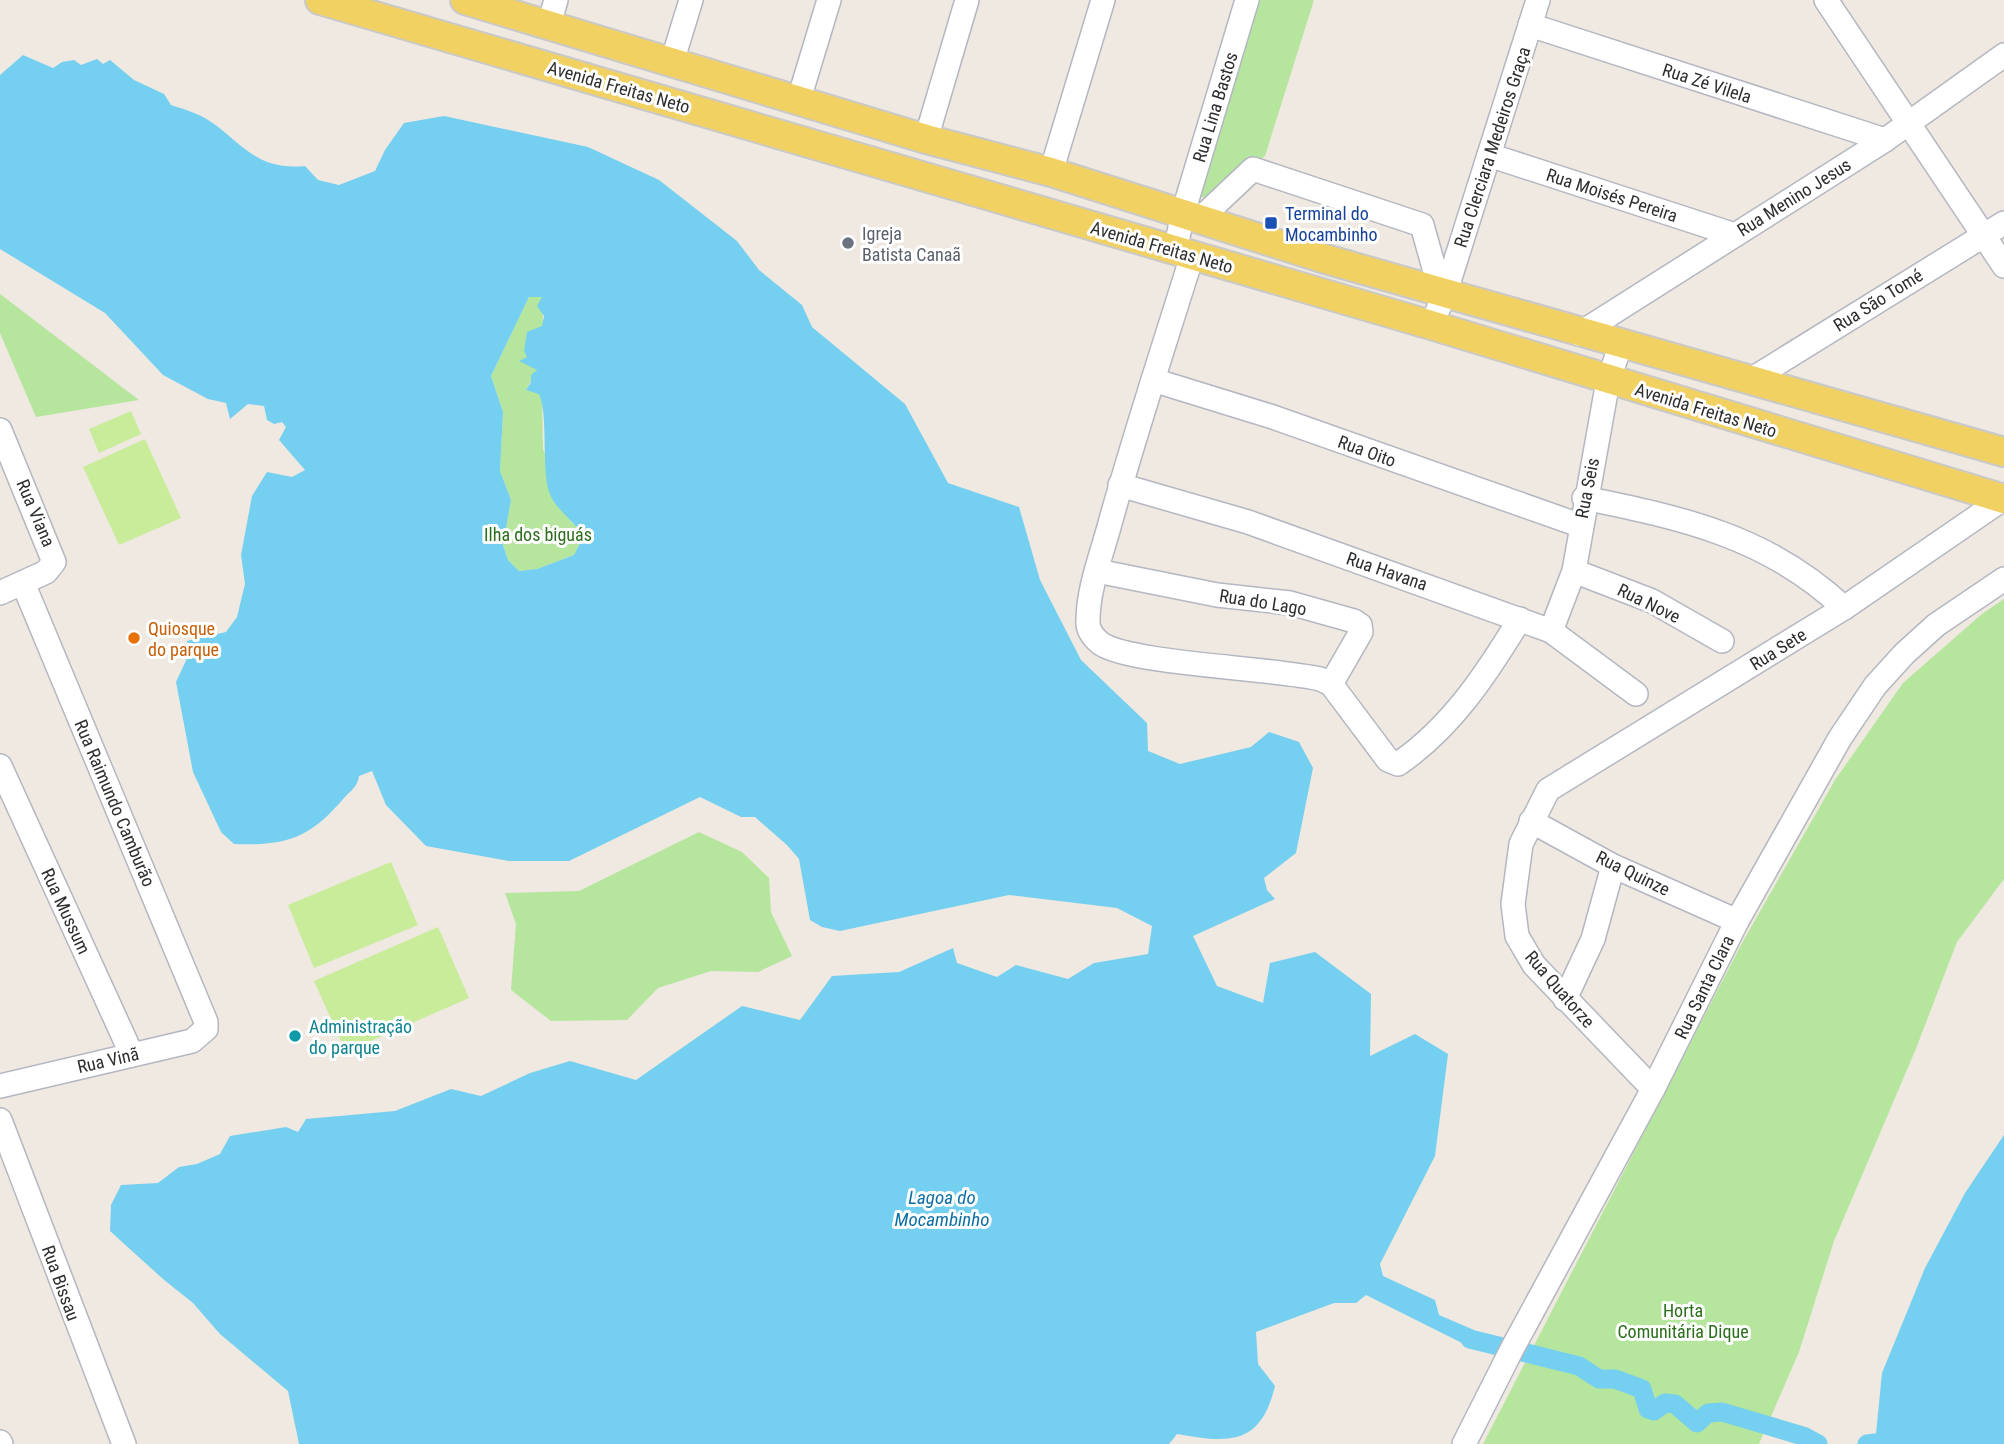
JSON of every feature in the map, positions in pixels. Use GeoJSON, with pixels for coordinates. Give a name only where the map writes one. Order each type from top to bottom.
{"type":"FeatureCollection","features":[{"type":"Feature","properties":{"kind":"main road","name":"Avenida Freitas Neto"},"geometry":{"type":"LineString","coordinates":[[320,0],[1431,325],[2003,499]]}},
{"type":"Feature","properties":{"kind":"main road","name":"Avenida Freitas Neto"},"geometry":{"type":"LineString","coordinates":[[466,0],[552,12],[591,37],[926,139],[1051,172],[1579,334],[1752,379],[2004,452]]}},
{"type":"Feature","properties":{"kind":"main road"},"geometry":{"type":"LineString","coordinates":[[582,76],[591,37]]}},
{"type":"Feature","properties":{"kind":"main road"},"geometry":{"type":"LineString","coordinates":[[834,150],[843,113]]}},
{"type":"Feature","properties":{"kind":"street"},"geometry":{"type":"LineString","coordinates":[[672,62],[691,0]]}},
{"type":"Feature","properties":{"kind":"street"},"geometry":{"type":"LineString","coordinates":[[799,99],[829,0]]}},
{"type":"Feature","properties":{"kind":"street"},"geometry":{"type":"LineString","coordinates":[[926,139],[967,0]]}},
{"type":"Feature","properties":{"kind":"street"},"geometry":{"type":"LineString","coordinates":[[1051,172],[1103,0]]}},
{"type":"Feature","properties":{"kind":"street","name":"Rua Lina Bastos"},"geometry":{"type":"LineString","coordinates":[[1184,254],[1191,216],[1247,0]]}},
{"type":"Feature","properties":{"kind":"street","name":"Rua Clerciara Medeiros Graça"},"geometry":{"type":"LineString","coordinates":[[1431,325],[1538,0]]}},
{"type":"Feature","properties":{"kind":"street"},"geometry":{"type":"LineString","coordinates":[[1826,0],[2004,266]]}},
{"type":"Feature","properties":{"kind":"street","name":"Rua Zé Vilela"},"geometry":{"type":"LineString","coordinates":[[1530,25],[1885,140]]}},
{"type":"Feature","properties":{"kind":"street","name":"Rua Menino Jesus"},"geometry":{"type":"LineString","coordinates":[[1579,334],[1885,140],[2004,55]]}},
{"type":"Feature","properties":{"kind":"street","name":"Rua Moisés Pereira"},"geometry":{"type":"LineString","coordinates":[[1489,155],[1735,235]]}},
{"type":"Feature","properties":{"kind":"street"},"geometry":{"type":"LineString","coordinates":[[1191,216],[1253,169],[1422,225],[1443,293]]}},
{"type":"Feature","properties":{"kind":"street","name":"Rua São Tomé"},"geometry":{"type":"LineString","coordinates":[[1752,379],[2004,223]]}},
{"type":"Feature","properties":{"kind":"street"},"geometry":{"type":"LineString","coordinates":[[1184,254],[1153,380],[1120,485],[1097,571],[1087,621],[1091,633],[1107,648],[1144,656],[1306,676],[1331,684],[1388,760],[1398,764],[1443,726],[1462,705],[1520,619]]}},
{"type":"Feature","properties":{"kind":"street","name":"Rua Seis"},"geometry":{"type":"LineString","coordinates":[[1551,631],[1574,571],[1584,498],[1608,381],[1621,344]]}},
{"type":"Feature","properties":{"kind":"street","name":"Rua Oito"},"geometry":{"type":"LineString","coordinates":[[1153,380],[1273,418],[1580,526]]}},
{"type":"Feature","properties":{"kind":"street","name":"Rua Viana"},"geometry":{"type":"LineString","coordinates":[[0,430],[53,555],[51,568],[23,583]]}},
{"type":"Feature","properties":{"kind":"street","name":"Rua Havana"},"geometry":{"type":"LineString","coordinates":[[1120,485],[1248,522],[1551,631],[1636,694]]}},
{"type":"Feature","properties":{"kind":"street"},"geometry":{"type":"LineString","coordinates":[[1584,498],[1713,528],[1795,567],[1844,608]]}},
{"type":"Feature","properties":{"kind":"street","name":"Rua Sete"},"geometry":{"type":"LineString","coordinates":[[1548,790],[1844,608],[2003,499]]}},
{"type":"Feature","properties":{"kind":"street","name":"Rua do Lago"},"geometry":{"type":"LineString","coordinates":[[1097,571],[1217,595],[1290,603],[1354,621],[1360,625],[1361,632],[1331,684]]}},
{"type":"Feature","properties":{"kind":"street","name":"Rua Nove"},"geometry":{"type":"LineString","coordinates":[[1574,571],[1652,601],[1721,641]]}},
{"type":"Feature","properties":{"kind":"street","name":"Rua Santa Clara"},"geometry":{"type":"LineString","coordinates":[[1464,1444],[1512,1349],[1653,1089],[1737,921],[1821,770],[1875,686],[1936,625],[2004,579]]}},
{"type":"Feature","properties":{"kind":"street"},"geometry":{"type":"LineString","coordinates":[[0,593],[23,583]]}},
{"type":"Feature","properties":{"kind":"street","name":"Rua Raimundo Camburão"},"geometry":{"type":"LineString","coordinates":[[23,583],[206,1022]]}},
{"type":"Feature","properties":{"kind":"street","name":"Rua Mussum"},"geometry":{"type":"LineString","coordinates":[[0,766],[132,1055]]}},
{"type":"Feature","properties":{"kind":"street","name":"Rua Quatorze"},"geometry":{"type":"LineString","coordinates":[[1548,790],[1521,844],[1513,904],[1517,936],[1534,965],[1653,1089]]}},
{"type":"Feature","properties":{"kind":"street","name":"Rua Quinze"},"geometry":{"type":"LineString","coordinates":[[1531,821],[1613,866],[1737,921]]}},
{"type":"Feature","properties":{"kind":"street"},"geometry":{"type":"LineString","coordinates":[[1565,999],[1593,939],[1613,866]]}},
{"type":"Feature","properties":{"kind":"street","name":"Rua Vinã"},"geometry":{"type":"LineString","coordinates":[[0,1086],[192,1041],[202,1034],[206,1022]]}},
{"type":"Feature","properties":{"kind":"street","name":"Rua Bissau"},"geometry":{"type":"LineString","coordinates":[[0,1121],[124,1444]]}},
{"type":"Feature","properties":{"kind":"green space"},"geometry":{"type":"Polygon","coordinates":[[[1258,0],[1314,0],[1265,156],[1208,199],[1197,195],[1258,0]]]}},
{"type":"Feature","properties":{"kind":"green space"},"geometry":{"type":"Polygon","coordinates":[[[0,294],[139,400],[36,417],[0,333],[0,294]]]}},
{"type":"Feature","properties":{"kind":"green space","name":"Ilha dos biguás"},"geometry":{"type":"Polygon","coordinates":[[[529,297],[542,297],[543,326],[532,335],[527,357],[521,361],[537,369],[526,390],[539,393],[542,401],[543,449],[571,522],[579,528],[583,537],[574,555],[537,569],[519,571],[508,560],[503,545],[511,500],[500,471],[503,412],[491,376],[529,297]]]}},
{"type":"Feature","properties":{"kind":"green space"},"geometry":{"type":"Polygon","coordinates":[[[131,411],[141,434],[99,453],[89,429],[131,411]]]}},
{"type":"Feature","properties":{"kind":"green space"},"geometry":{"type":"Polygon","coordinates":[[[145,439],[181,518],[119,545],[83,467],[145,439]]]}},
{"type":"Feature","properties":{"kind":"green space","name":"Horta Comunitária Dique"},"geometry":{"type":"Polygon","coordinates":[[[2004,599],[2004,879],[1957,942],[1915,1051],[1834,1241],[1799,1352],[1759,1444],[1483,1444],[1742,943],[1835,780],[1903,683],[1982,614],[2004,599]]]}},
{"type":"Feature","properties":{"kind":"green space"},"geometry":{"type":"Polygon","coordinates":[[[699,832],[742,852],[769,878],[771,912],[792,956],[758,972],[711,971],[658,988],[627,1020],[551,1021],[511,990],[516,924],[505,893],[579,891],[699,832]]]}},
{"type":"Feature","properties":{"kind":"green space"},"geometry":{"type":"Polygon","coordinates":[[[391,862],[418,925],[314,968],[288,905],[391,862]]]}},
{"type":"Feature","properties":{"kind":"green space"},"geometry":{"type":"Polygon","coordinates":[[[438,927],[469,998],[346,1052],[314,981],[438,927]]]}},
{"type":"Feature","properties":{"kind":"water","name":"Lagoa do Mocambinho"},"geometry":{"type":"Polygon","coordinates":[[[23,55],[53,68],[62,62],[74,60],[81,65],[97,59],[103,64],[110,60],[134,80],[164,94],[171,105],[212,122],[256,156],[277,165],[305,166],[318,180],[339,185],[375,171],[385,150],[404,123],[444,116],[588,147],[659,180],[737,241],[759,270],[802,305],[812,327],[905,404],[948,483],[1019,507],[1040,580],[1081,660],[1147,723],[1148,751],[1180,764],[1251,747],[1269,732],[1299,742],[1313,768],[1296,853],[1264,878],[1267,890],[1275,899],[1193,936],[1217,986],[1263,1003],[1270,963],[1315,952],[1371,994],[1370,1056],[1415,1034],[1448,1054],[1435,1156],[1380,1264],[1383,1276],[1435,1300],[1439,1315],[1474,1330],[1466,1345],[1366,1295],[1356,1303],[1334,1303],[1256,1332],[1258,1364],[1275,1386],[1262,1419],[1252,1429],[1241,1436],[1214,1439],[1177,1434],[1169,1444],[299,1444],[288,1391],[220,1334],[193,1303],[110,1231],[111,1205],[121,1185],[158,1183],[179,1167],[197,1164],[220,1154],[230,1136],[286,1127],[298,1132],[306,1119],[395,1111],[451,1089],[481,1096],[530,1073],[570,1061],[636,1080],[742,1006],[800,1020],[832,976],[899,972],[953,948],[957,963],[997,977],[1016,965],[1068,979],[1094,963],[1148,954],[1152,926],[1117,908],[1009,895],[840,931],[822,927],[810,920],[799,859],[787,845],[755,817],[741,817],[700,797],[569,861],[509,861],[426,846],[386,805],[372,771],[359,776],[357,783],[332,812],[308,831],[283,841],[234,844],[221,832],[193,772],[176,682],[189,654],[187,641],[226,632],[237,617],[245,584],[241,555],[252,496],[267,472],[292,477],[305,470],[279,440],[286,427],[282,422],[274,424],[267,420],[264,406],[248,404],[230,419],[226,403],[208,399],[163,375],[105,313],[0,249],[0,75],[23,55]],[[529,297],[491,376],[503,412],[500,471],[511,500],[503,545],[508,560],[519,571],[537,569],[574,555],[583,537],[550,495],[546,477],[542,403],[539,394],[526,390],[531,382],[531,375],[537,370],[519,361],[527,357],[524,351],[527,332],[542,326],[544,316],[537,306],[542,297],[529,297]]]}},
{"type":"Feature","properties":{"kind":"water"},"geometry":{"type":"Polygon","coordinates":[[[2004,1135],[2004,1444],[1875,1444],[1882,1373],[1925,1268],[1965,1193],[2004,1135]]]}},
{"type":"Feature","properties":{"kind":"waterway"},"geometry":{"type":"LineString","coordinates":[[1470,1339],[1579,1366],[1599,1379],[1615,1379],[1642,1389],[1648,1409],[1654,1411],[1665,1403],[1675,1404],[1697,1423],[1708,1413],[1722,1412],[1803,1436],[1818,1444]]}},
{"type":"Feature","properties":{"kind":"waterway"},"geometry":{"type":"LineString","coordinates":[[1867,1444],[1875,1443]]}},
{"type":"Feature","properties":{"kind":"place","name":"Terminal do Mocambinho"},"geometry":{"type":"Point","coordinates":[1271,223]}},
{"type":"Feature","properties":{"kind":"place","name":"Igreja Batista Canaã"},"geometry":{"type":"Point","coordinates":[848,243]}},
{"type":"Feature","properties":{"kind":"place","name":"Quiosque do parque"},"geometry":{"type":"Point","coordinates":[134,638]}},
{"type":"Feature","properties":{"kind":"place","name":"Administração do parque"},"geometry":{"type":"Point","coordinates":[295,1036]}}]}
